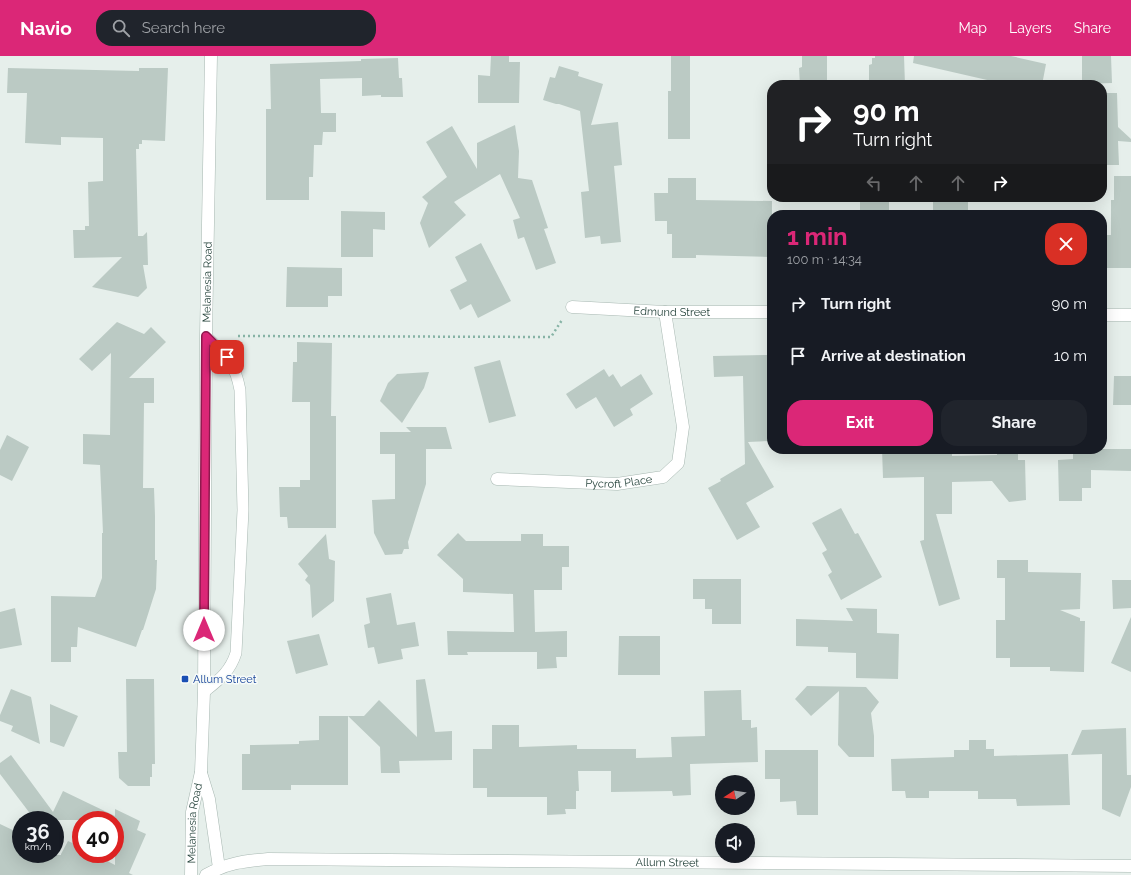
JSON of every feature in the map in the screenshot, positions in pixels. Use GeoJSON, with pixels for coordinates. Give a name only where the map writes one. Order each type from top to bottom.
{"type":"FeatureCollection","features":[{"type":"Feature","properties":{"kind":"street","name":"Melanesia Road"},"geometry":{"type":"LineString","coordinates":[[191,875],[192,812],[200,772],[204,692],[206,336],[211,56]]}},
{"type":"Feature","properties":{"kind":"street","name":"Edmund Street"},"geometry":{"type":"LineString","coordinates":[[572,307],[665,312],[767,312]]}},
{"type":"Feature","properties":{"kind":"street","name":"Pycroft Place"},"geometry":{"type":"LineString","coordinates":[[497,479],[617,484],[663,477],[678,463],[683,427],[665,312]]}},
{"type":"Feature","properties":{"kind":"street"},"geometry":{"type":"LineString","coordinates":[[1107,315],[1131,315]]}},
{"type":"Feature","properties":{"kind":"street","name":"Melanesia Road"},"geometry":{"type":"LineString","coordinates":[[200,772],[209,799],[219,868]]}},
{"type":"Feature","properties":{"kind":"street","name":"Allum Street"},"geometry":{"type":"LineString","coordinates":[[206,875],[219,868],[234,863],[268,859],[1131,866]]}},
{"type":"Feature","properties":{"kind":"lane"},"geometry":{"type":"LineString","coordinates":[[204,692],[229,670],[236,653],[243,496],[240,390],[238,379],[234,366],[206,336]]}},
{"type":"Feature","properties":{"kind":"path"},"geometry":{"type":"LineString","coordinates":[[238,336],[551,337],[572,307]]}},
{"type":"Feature","properties":{"kind":"building"},"geometry":{"type":"Polygon","coordinates":[[[491,56],[509,56],[509,62],[520,62],[519,103],[478,103],[478,75],[490,76],[491,56]]]}},
{"type":"Feature","properties":{"kind":"building"},"geometry":{"type":"Polygon","coordinates":[[[671,56],[690,56],[690,139],[668,139],[668,91],[671,91],[671,56]]]}},
{"type":"Feature","properties":{"kind":"building"},"geometry":{"type":"Polygon","coordinates":[[[802,56],[827,56],[827,80],[800,80],[799,68],[802,67],[802,56]]]}},
{"type":"Feature","properties":{"kind":"building"},"geometry":{"type":"Polygon","coordinates":[[[875,56],[904,56],[905,80],[869,80],[869,65],[872,64],[872,58],[875,58],[875,56]]]}},
{"type":"Feature","properties":{"kind":"building"},"geometry":{"type":"Polygon","coordinates":[[[914,56],[1011,56],[1046,64],[1043,80],[987,80],[913,63],[914,56]]]}},
{"type":"Feature","properties":{"kind":"building"},"geometry":{"type":"Polygon","coordinates":[[[1082,56],[1111,56],[1112,83],[1107,83],[1107,80],[1082,80],[1082,56]]]}},
{"type":"Feature","properties":{"kind":"building"},"geometry":{"type":"Polygon","coordinates":[[[398,58],[399,78],[402,78],[403,97],[381,97],[381,95],[362,96],[362,78],[320,79],[321,113],[336,113],[336,132],[323,132],[322,145],[314,145],[313,177],[309,177],[309,200],[266,200],[266,109],[271,109],[270,64],[361,61],[361,59],[398,58]]]}},
{"type":"Feature","properties":{"kind":"building"},"geometry":{"type":"Polygon","coordinates":[[[559,66],[579,72],[578,76],[603,84],[591,125],[618,122],[622,165],[614,166],[621,242],[601,244],[600,236],[585,238],[581,192],[589,191],[580,111],[543,100],[550,77],[555,78],[559,66]]]}},
{"type":"Feature","properties":{"kind":"building"},"geometry":{"type":"Polygon","coordinates":[[[8,68],[139,71],[139,68],[168,68],[165,141],[142,140],[142,144],[139,144],[139,149],[136,149],[138,236],[143,236],[147,232],[148,265],[143,265],[147,288],[138,297],[92,287],[122,257],[74,258],[73,230],[85,230],[85,226],[89,226],[88,182],[103,181],[103,138],[61,137],[61,145],[25,143],[27,93],[7,93],[8,68]]]}},
{"type":"Feature","properties":{"kind":"building"},"geometry":{"type":"Polygon","coordinates":[[[1107,93],[1117,93],[1118,127],[1131,139],[1131,142],[1118,141],[1119,165],[1107,165],[1107,93]]]}},
{"type":"Feature","properties":{"kind":"building"},"geometry":{"type":"Polygon","coordinates":[[[515,125],[519,151],[518,178],[532,180],[548,228],[544,229],[556,263],[536,270],[524,237],[518,239],[513,220],[520,218],[500,174],[454,202],[466,215],[429,248],[420,223],[428,203],[422,197],[447,177],[426,142],[452,126],[477,169],[477,143],[515,125]]]}},
{"type":"Feature","properties":{"kind":"building"},"geometry":{"type":"Polygon","coordinates":[[[1114,176],[1131,176],[1131,268],[1107,268],[1107,235],[1111,235],[1111,200],[1114,200],[1114,176]]]}},
{"type":"Feature","properties":{"kind":"building"},"geometry":{"type":"Polygon","coordinates":[[[668,178],[696,178],[696,200],[772,202],[772,210],[767,210],[767,257],[696,255],[696,258],[672,258],[672,234],[667,234],[667,221],[655,221],[654,193],[668,193],[668,178]]]}},
{"type":"Feature","properties":{"kind":"building"},"geometry":{"type":"Polygon","coordinates":[[[860,202],[889,202],[889,210],[860,210],[860,202]]]}},
{"type":"Feature","properties":{"kind":"building"},"geometry":{"type":"Polygon","coordinates":[[[933,202],[968,202],[968,210],[933,210],[933,202]]]}},
{"type":"Feature","properties":{"kind":"building"},"geometry":{"type":"Polygon","coordinates":[[[341,211],[385,212],[385,230],[373,229],[373,257],[341,257],[341,211]]]}},
{"type":"Feature","properties":{"kind":"building"},"geometry":{"type":"Polygon","coordinates":[[[481,243],[511,301],[478,318],[471,304],[460,310],[450,290],[467,281],[455,257],[481,243]]]}},
{"type":"Feature","properties":{"kind":"building"},"geometry":{"type":"Polygon","coordinates":[[[287,267],[342,268],[342,296],[328,296],[328,307],[286,307],[287,267]]]}},
{"type":"Feature","properties":{"kind":"building"},"geometry":{"type":"Polygon","coordinates":[[[117,322],[144,334],[151,327],[166,342],[129,378],[154,378],[154,403],[144,403],[143,488],[154,488],[155,560],[157,560],[156,589],[136,647],[78,627],[77,647],[71,647],[71,662],[51,662],[51,596],[95,597],[102,578],[103,533],[100,465],[83,464],[83,434],[110,435],[111,353],[92,371],[79,359],[117,322]]]}},
{"type":"Feature","properties":{"kind":"building"},"geometry":{"type":"Polygon","coordinates":[[[297,342],[332,343],[331,416],[336,416],[336,528],[288,528],[287,517],[280,517],[279,487],[300,487],[300,480],[310,480],[310,402],[292,402],[293,362],[297,362],[297,342]]]}},
{"type":"Feature","properties":{"kind":"building"},"geometry":{"type":"Polygon","coordinates":[[[767,355],[767,441],[748,442],[774,487],[746,503],[760,527],[737,540],[708,488],[721,481],[720,479],[745,464],[743,376],[714,377],[713,356],[767,355]]]}},
{"type":"Feature","properties":{"kind":"building"},"geometry":{"type":"Polygon","coordinates":[[[500,360],[516,416],[489,423],[474,367],[500,360]]]}},
{"type":"Feature","properties":{"kind":"building"},"geometry":{"type":"Polygon","coordinates":[[[604,369],[609,377],[613,374],[621,387],[641,374],[653,394],[630,409],[633,415],[614,427],[596,397],[576,409],[566,394],[604,369]]]}},
{"type":"Feature","properties":{"kind":"building"},"geometry":{"type":"Polygon","coordinates":[[[429,372],[424,388],[402,423],[380,401],[388,383],[397,374],[429,372]]]}},
{"type":"Feature","properties":{"kind":"building"},"geometry":{"type":"Polygon","coordinates":[[[1114,376],[1131,376],[1131,405],[1113,405],[1114,376]]]}},
{"type":"Feature","properties":{"kind":"building"},"geometry":{"type":"Polygon","coordinates":[[[406,427],[446,427],[452,449],[426,449],[426,484],[408,542],[409,549],[404,549],[402,554],[385,555],[374,533],[372,500],[395,499],[395,454],[380,454],[380,432],[411,432],[406,427]]]}},
{"type":"Feature","properties":{"kind":"building"},"geometry":{"type":"Polygon","coordinates":[[[7,435],[29,447],[12,481],[0,475],[0,450],[7,435]]]}},
{"type":"Feature","properties":{"kind":"building"},"geometry":{"type":"Polygon","coordinates":[[[1107,449],[1131,449],[1131,471],[1091,470],[1091,488],[1082,488],[1082,501],[1059,501],[1058,460],[1073,459],[1073,454],[1107,454],[1107,449]]]}},
{"type":"Feature","properties":{"kind":"building"},"geometry":{"type":"Polygon","coordinates":[[[882,454],[952,454],[952,456],[1018,454],[1018,460],[1025,460],[1026,500],[1009,502],[992,481],[952,482],[952,514],[936,514],[960,599],[939,606],[920,541],[924,540],[924,477],[883,478],[882,454]]]}},
{"type":"Feature","properties":{"kind":"building"},"geometry":{"type":"Polygon","coordinates":[[[841,508],[855,534],[858,533],[882,577],[841,600],[828,575],[832,572],[822,553],[827,550],[812,523],[841,508]]]}},
{"type":"Feature","properties":{"kind":"building"},"geometry":{"type":"Polygon","coordinates":[[[458,533],[466,541],[521,541],[521,534],[543,534],[543,546],[569,546],[569,567],[562,567],[562,590],[534,590],[535,632],[567,631],[567,657],[556,657],[557,668],[537,669],[537,652],[467,652],[468,655],[448,655],[447,631],[514,632],[513,594],[463,592],[463,579],[437,555],[458,533]]]}},
{"type":"Feature","properties":{"kind":"building"},"geometry":{"type":"Polygon","coordinates":[[[326,534],[329,559],[335,561],[334,601],[312,618],[310,585],[305,580],[308,576],[298,564],[326,534]]]}},
{"type":"Feature","properties":{"kind":"building"},"geometry":{"type":"Polygon","coordinates":[[[997,560],[1028,560],[1028,572],[1081,573],[1080,609],[1060,610],[1080,618],[1080,621],[1085,621],[1084,672],[1050,671],[1050,667],[1010,667],[1010,658],[996,658],[996,620],[1005,620],[1005,578],[997,578],[997,560]]]}},
{"type":"Feature","properties":{"kind":"building"},"geometry":{"type":"Polygon","coordinates":[[[693,579],[741,579],[741,624],[712,624],[712,609],[705,609],[705,599],[693,599],[693,579]]]}},
{"type":"Feature","properties":{"kind":"building"},"geometry":{"type":"Polygon","coordinates":[[[1112,580],[1131,580],[1131,608],[1113,609],[1112,580]]]}},
{"type":"Feature","properties":{"kind":"building"},"geometry":{"type":"Polygon","coordinates":[[[391,593],[397,625],[415,622],[419,646],[401,649],[403,659],[378,664],[374,647],[368,648],[364,625],[370,623],[366,598],[391,593]]]}},
{"type":"Feature","properties":{"kind":"building"},"geometry":{"type":"Polygon","coordinates":[[[15,608],[22,645],[0,649],[0,612],[15,608]]]}},
{"type":"Feature","properties":{"kind":"building"},"geometry":{"type":"Polygon","coordinates":[[[846,608],[877,609],[877,633],[899,634],[898,679],[856,678],[856,653],[828,652],[828,647],[796,646],[796,619],[853,621],[846,608]]]}},
{"type":"Feature","properties":{"kind":"building"},"geometry":{"type":"Polygon","coordinates":[[[1131,617],[1131,672],[1111,663],[1131,617]]]}},
{"type":"Feature","properties":{"kind":"building"},"geometry":{"type":"Polygon","coordinates":[[[319,634],[328,665],[296,674],[287,641],[319,634]]]}},
{"type":"Feature","properties":{"kind":"building"},"geometry":{"type":"Polygon","coordinates":[[[619,636],[660,636],[660,675],[618,675],[619,636]]]}},
{"type":"Feature","properties":{"kind":"building"},"geometry":{"type":"Polygon","coordinates":[[[126,679],[154,679],[155,764],[152,764],[150,786],[128,786],[119,778],[118,752],[127,752],[126,679]]]}},
{"type":"Feature","properties":{"kind":"building"},"geometry":{"type":"Polygon","coordinates":[[[425,679],[435,732],[452,731],[452,760],[399,761],[400,773],[381,773],[380,747],[348,716],[364,716],[379,700],[417,737],[416,680],[425,679]]]}},
{"type":"Feature","properties":{"kind":"building"},"geometry":{"type":"Polygon","coordinates":[[[807,686],[866,687],[879,702],[871,713],[874,736],[874,757],[849,757],[838,745],[839,691],[811,716],[795,699],[807,686]]]}},
{"type":"Feature","properties":{"kind":"building"},"geometry":{"type":"Polygon","coordinates":[[[11,689],[31,697],[40,744],[11,731],[13,726],[0,721],[0,715],[11,689]]]}},
{"type":"Feature","properties":{"kind":"building"},"geometry":{"type":"Polygon","coordinates":[[[741,690],[742,720],[751,720],[751,728],[757,727],[758,762],[690,764],[691,795],[673,796],[672,791],[611,792],[611,771],[578,771],[579,791],[576,791],[576,809],[565,809],[566,814],[547,815],[547,797],[487,797],[487,788],[473,788],[473,749],[492,749],[492,725],[519,725],[519,747],[577,745],[577,749],[636,749],[636,758],[672,757],[671,737],[705,736],[704,691],[741,690]]]}},
{"type":"Feature","properties":{"kind":"building"},"geometry":{"type":"Polygon","coordinates":[[[50,704],[78,716],[64,747],[50,742],[50,704]]]}},
{"type":"Feature","properties":{"kind":"building"},"geometry":{"type":"Polygon","coordinates":[[[319,716],[348,716],[348,785],[291,785],[291,790],[242,790],[242,754],[250,754],[250,745],[299,744],[299,741],[319,740],[319,716]]]}},
{"type":"Feature","properties":{"kind":"building"},"geometry":{"type":"Polygon","coordinates":[[[1126,728],[1127,775],[1131,775],[1131,787],[1120,817],[1102,809],[1102,754],[1071,755],[1082,730],[1126,728]]]}},
{"type":"Feature","properties":{"kind":"building"},"geometry":{"type":"Polygon","coordinates":[[[969,740],[986,740],[986,749],[994,749],[994,756],[1068,754],[1070,805],[1017,806],[1016,799],[978,799],[978,791],[929,791],[929,798],[906,798],[905,791],[892,791],[891,759],[954,757],[954,750],[969,750],[969,740]]]}},
{"type":"Feature","properties":{"kind":"building"},"geometry":{"type":"Polygon","coordinates":[[[765,750],[818,750],[818,815],[797,815],[796,801],[780,802],[780,779],[765,779],[765,750]]]}},
{"type":"Feature","properties":{"kind":"building"},"geometry":{"type":"Polygon","coordinates":[[[11,755],[52,811],[28,811],[0,774],[0,763],[11,755]]]}},
{"type":"Feature","properties":{"kind":"building"},"geometry":{"type":"Polygon","coordinates":[[[63,791],[105,811],[72,811],[72,820],[64,820],[64,811],[53,811],[63,791]]]}},
{"type":"Feature","properties":{"kind":"building"},"geometry":{"type":"Polygon","coordinates":[[[124,813],[140,821],[137,830],[146,834],[129,873],[133,875],[0,875],[0,824],[12,830],[12,863],[64,863],[64,848],[68,841],[72,843],[72,863],[111,863],[115,865],[115,863],[124,863],[124,813]]]}},
{"type":"Feature","properties":{"kind":"place","name":"Allum Street"},"geometry":{"type":"Point","coordinates":[185,679]}},
{"type":"Feature","properties":{"kind":"route"},"geometry":{"type":"LineString","coordinates":[[204,630],[206,336],[227,357]]}}]}
